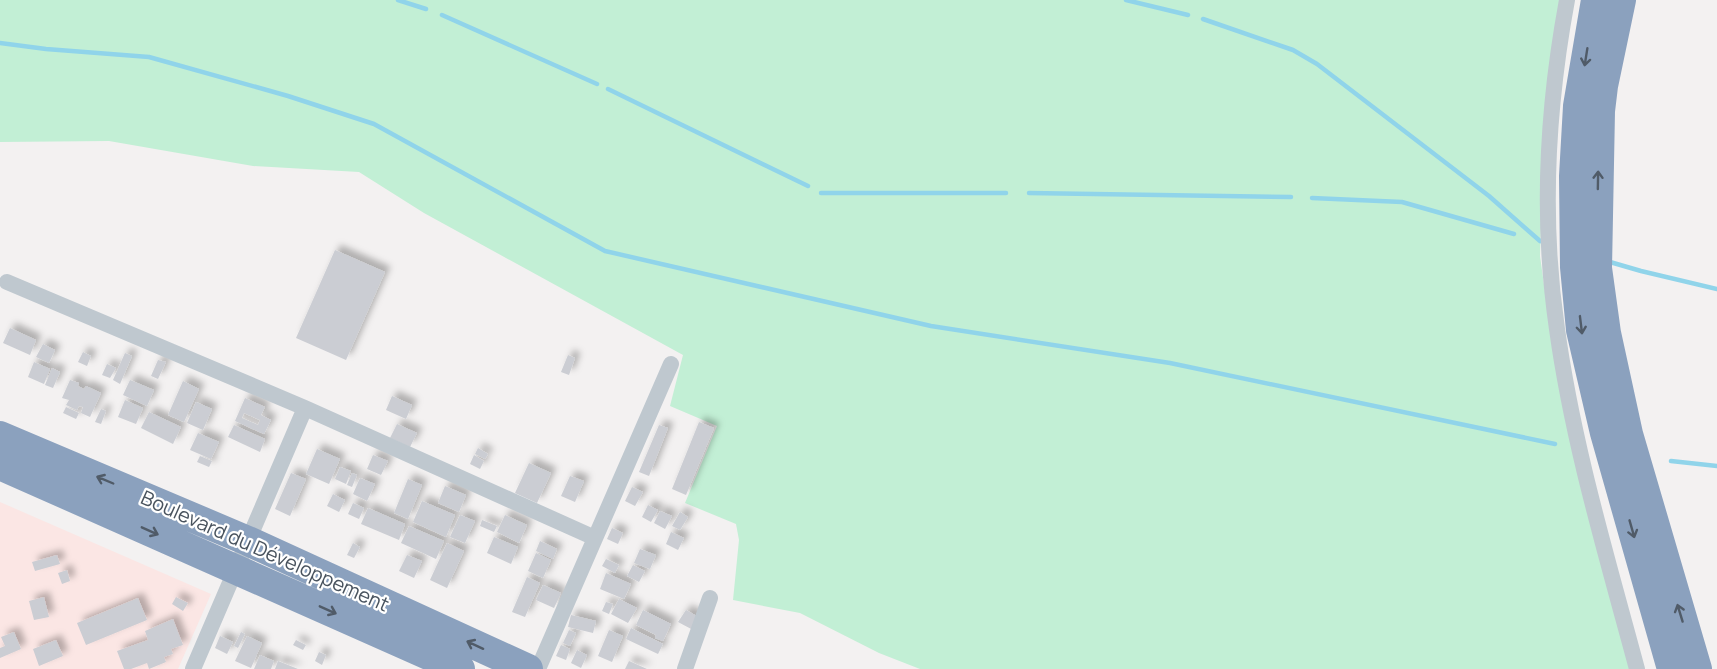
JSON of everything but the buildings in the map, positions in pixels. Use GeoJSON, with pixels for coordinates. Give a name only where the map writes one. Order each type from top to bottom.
{"type":"FeatureCollection","features":[{"type":"Feature","properties":{"kind":"highway"},"geometry":{"type":"LineString","coordinates":[[1586,253],[1574,176],[1578,106],[1596,0]]}},
{"type":"Feature","properties":{"kind":"highway"},"geometry":{"type":"LineString","coordinates":[[1621,0],[1603,86],[1586,253],[1581,330],[1628,473],[1697,669]]}},
{"type":"Feature","properties":{"kind":"highway","name":"Boulevard du Développement"},"geometry":{"type":"LineString","coordinates":[[0,436],[248,541],[528,669]]}},
{"type":"Feature","properties":{"kind":"highway","name":"Boulevard du Développement"},"geometry":{"type":"LineString","coordinates":[[0,465],[460,669]]}},
{"type":"Feature","properties":{"kind":"highway"},"geometry":{"type":"LineString","coordinates":[[1628,473],[1672,669]]}},
{"type":"Feature","properties":{"kind":"street"},"geometry":{"type":"LineString","coordinates":[[1566,0],[1549,126],[1549,248],[1557,329],[1575,430],[1637,669]]}},
{"type":"Feature","properties":{"kind":"street"},"geometry":{"type":"LineString","coordinates":[[7,282],[305,408],[595,538]]}},
{"type":"Feature","properties":{"kind":"street"},"geometry":{"type":"LineString","coordinates":[[538,669],[671,364]]}},
{"type":"Feature","properties":{"kind":"street"},"geometry":{"type":"LineString","coordinates":[[193,669],[305,408]]}},
{"type":"Feature","properties":{"kind":"street"},"geometry":{"type":"LineString","coordinates":[[685,669],[710,598]]}},
{"type":"Feature","properties":{"kind":"shaded area"},"geometry":{"type":"Polygon","coordinates":[[[0,502],[211,594],[178,669],[0,669],[0,502]]]}},
{"type":"Feature","properties":{"kind":"green space"},"geometry":{"type":"Polygon","coordinates":[[[0,0],[1561,0],[1544,129],[1540,256],[1556,370],[1632,669],[920,669],[879,653],[800,613],[733,600],[739,540],[736,524],[685,503],[717,426],[670,406],[683,355],[424,213],[359,172],[253,166],[109,141],[0,142],[0,0]]]}},
{"type":"Feature","properties":{"kind":"waterway"},"geometry":{"type":"LineString","coordinates":[[398,0],[426,9]]}},
{"type":"Feature","properties":{"kind":"waterway"},"geometry":{"type":"LineString","coordinates":[[1126,0],[1188,15]]}},
{"type":"Feature","properties":{"kind":"waterway"},"geometry":{"type":"LineString","coordinates":[[442,15],[597,84]]}},
{"type":"Feature","properties":{"kind":"waterway"},"geometry":{"type":"LineString","coordinates":[[1203,19],[1293,50],[1317,64],[1489,196],[1540,241]]}},
{"type":"Feature","properties":{"kind":"waterway"},"geometry":{"type":"LineString","coordinates":[[0,43],[149,57],[288,96],[374,124],[605,251],[931,326],[1170,363],[1555,444]]}},
{"type":"Feature","properties":{"kind":"waterway"},"geometry":{"type":"LineString","coordinates":[[608,89],[808,186]]}},
{"type":"Feature","properties":{"kind":"waterway"},"geometry":{"type":"LineString","coordinates":[[821,193],[1006,193]]}},
{"type":"Feature","properties":{"kind":"waterway"},"geometry":{"type":"LineString","coordinates":[[1029,193],[1291,197]]}},
{"type":"Feature","properties":{"kind":"waterway"},"geometry":{"type":"LineString","coordinates":[[1312,198],[1402,202],[1514,234]]}},
{"type":"Feature","properties":{"kind":"waterway"},"geometry":{"type":"LineString","coordinates":[[1610,262],[1717,289]]}},
{"type":"Feature","properties":{"kind":"waterway"},"geometry":{"type":"LineString","coordinates":[[1671,461],[1717,466]]}}]}
